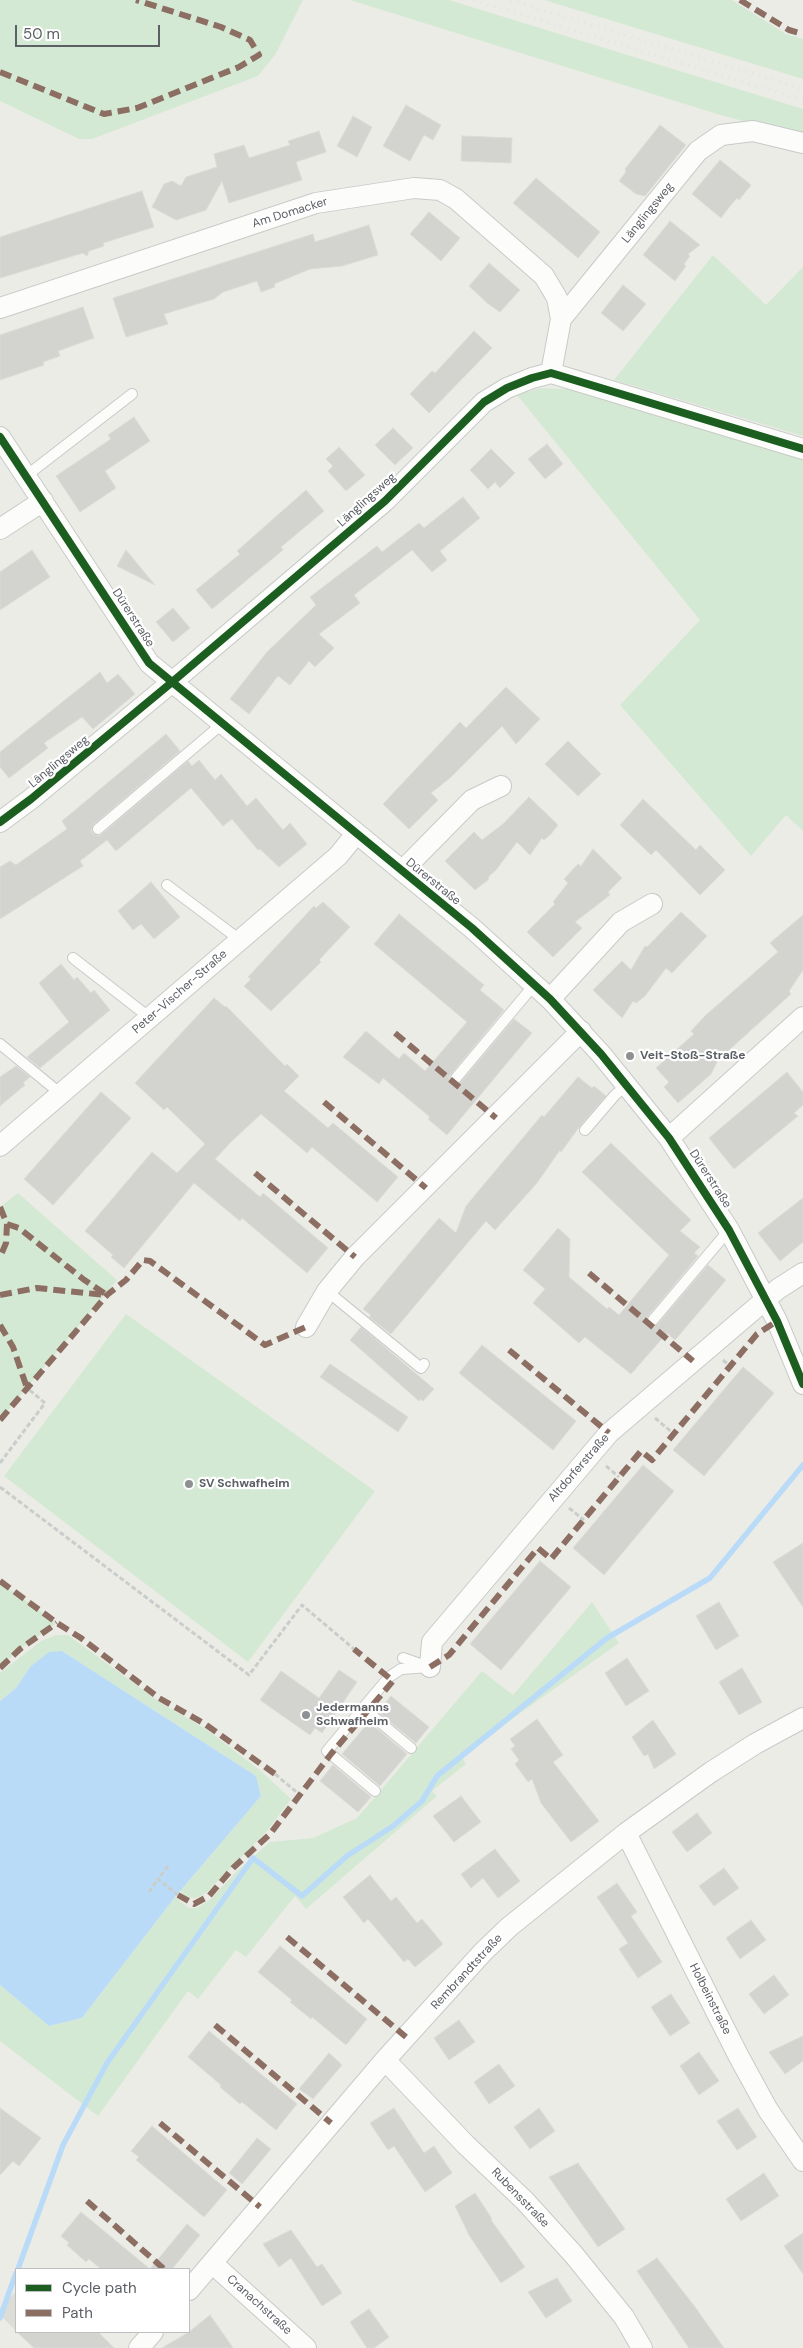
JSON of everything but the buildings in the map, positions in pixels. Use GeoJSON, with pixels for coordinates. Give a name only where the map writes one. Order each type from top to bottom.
{"type":"FeatureCollection","features":[{"type":"Feature","properties":{"kind":"street","name":"Länglingsweg"},"geometry":{"type":"LineString","coordinates":[[0,822],[31,800],[385,501],[484,402],[507,388],[551,373],[561,319],[698,151],[721,135],[753,131],[803,143]]}},
{"type":"Feature","properties":{"kind":"street","name":"Am Domacker"},"geometry":{"type":"LineString","coordinates":[[0,308],[316,203],[414,188],[440,190],[456,198],[544,276],[557,298],[561,319]]}},
{"type":"Feature","properties":{"kind":"street"},"geometry":{"type":"LineString","coordinates":[[551,373],[803,449]]}},
{"type":"Feature","properties":{"kind":"street","name":"Dürerstraße"},"geometry":{"type":"LineString","coordinates":[[1,440],[148,663],[472,928],[550,999],[581,1031],[627,1085],[668,1138],[730,1230],[766,1299],[794,1359],[803,1384]]}},
{"type":"Feature","properties":{"kind":"street"},"geometry":{"type":"LineString","coordinates":[[0,529],[42,501]]}},
{"type":"Feature","properties":{"kind":"street","name":"Dürerstraße"},"geometry":{"type":"LineString","coordinates":[[402,871],[472,800],[501,786]]}},
{"type":"Feature","properties":{"kind":"street","name":"Peter-Vischer-Straße"},"geometry":{"type":"LineString","coordinates":[[0,1146],[338,856],[356,834]]}},
{"type":"Feature","properties":{"kind":"street"},"geometry":{"type":"LineString","coordinates":[[550,999],[621,922],[652,904]]}},
{"type":"Feature","properties":{"kind":"street"},"geometry":{"type":"LineString","coordinates":[[668,1138],[803,1017]]}},
{"type":"Feature","properties":{"kind":"street"},"geometry":{"type":"LineString","coordinates":[[306,1327],[326,1291],[355,1257],[581,1031]]}},
{"type":"Feature","properties":{"kind":"street"},"geometry":{"type":"LineString","coordinates":[[766,1299],[803,1273]]}},
{"type":"Feature","properties":{"kind":"street","name":"Altdorferstraße"},"geometry":{"type":"LineString","coordinates":[[430,1667],[432,1642],[516,1532],[609,1433],[766,1299]]}},
{"type":"Feature","properties":{"kind":"street","name":"Rembrandtstraße"},"geometry":{"type":"LineString","coordinates":[[190,2289],[386,2060],[502,1934],[548,1894],[626,1833],[711,1772],[755,1744],[803,1718]]}},
{"type":"Feature","properties":{"kind":"street","name":"Holbeinstraße"},"geometry":{"type":"LineString","coordinates":[[626,1833],[738,2055],[768,2110],[803,2161]]}},
{"type":"Feature","properties":{"kind":"street","name":"Rubensstraße"},"geometry":{"type":"LineString","coordinates":[[386,2060],[466,2144],[525,2201],[574,2255],[624,2318],[642,2348]]}},
{"type":"Feature","properties":{"kind":"street","name":"Cranachstraße"},"geometry":{"type":"LineString","coordinates":[[212,2263],[306,2348]]}},
{"type":"Feature","properties":{"kind":"street"},"geometry":{"type":"LineString","coordinates":[[139,2348],[152,2333]]}},
{"type":"Feature","properties":{"kind":"lane"},"geometry":{"type":"LineString","coordinates":[[26,476],[132,394]]}},
{"type":"Feature","properties":{"kind":"lane"},"geometry":{"type":"LineString","coordinates":[[98,829],[222,724]]}},
{"type":"Feature","properties":{"kind":"lane"},"geometry":{"type":"LineString","coordinates":[[167,885],[240,940]]}},
{"type":"Feature","properties":{"kind":"lane"},"geometry":{"type":"LineString","coordinates":[[74,958],[150,1018]]}},
{"type":"Feature","properties":{"kind":"lane"},"geometry":{"type":"LineString","coordinates":[[456,1078],[534,985]]}},
{"type":"Feature","properties":{"kind":"lane"},"geometry":{"type":"LineString","coordinates":[[0,1044],[61,1094]]}},
{"type":"Feature","properties":{"kind":"lane"},"geometry":{"type":"LineString","coordinates":[[585,1130],[615,1095],[627,1085]]}},
{"type":"Feature","properties":{"kind":"lane"},"geometry":{"type":"LineString","coordinates":[[653,1320],[730,1230]]}},
{"type":"Feature","properties":{"kind":"lane"},"geometry":{"type":"LineString","coordinates":[[326,1291],[421,1368],[424,1364]]}},
{"type":"Feature","properties":{"kind":"lane"},"geometry":{"type":"LineString","coordinates":[[403,1658],[430,1667]]}},
{"type":"Feature","properties":{"kind":"lane"},"geometry":{"type":"LineString","coordinates":[[374,1791],[327,1751],[389,1678],[401,1669],[430,1667]]}},
{"type":"Feature","properties":{"kind":"lane"},"geometry":{"type":"LineString","coordinates":[[363,1708],[411,1748]]}},
{"type":"Feature","properties":{"kind":"path"},"geometry":{"type":"LineString","coordinates":[[0,1463],[45,1404],[27,1388]]}},
{"type":"Feature","properties":{"kind":"path"},"geometry":{"type":"LineString","coordinates":[[0,1487],[249,1675],[302,1606],[354,1649]]}},
{"type":"Feature","properties":{"kind":"path"},"geometry":{"type":"LineString","coordinates":[[275,1774],[300,1795]]}},
{"type":"Feature","properties":{"kind":"path"},"geometry":{"type":"LineString","coordinates":[[150,1892],[168,1866]]}},
{"type":"Feature","properties":{"kind":"path"},"geometry":{"type":"LineString","coordinates":[[158,1879],[178,1895]]}},
{"type":"Feature","properties":{"kind":"shaded area"},"geometry":{"type":"Polygon","coordinates":[[[15,2292],[15,2330],[0,2315],[0,2308],[15,2292]]]}},
{"type":"Feature","properties":{"kind":"green space"},"geometry":{"type":"Polygon","coordinates":[[[0,0],[303,0],[275,55],[258,76],[92,139],[79,139],[0,101],[0,0]]]}},
{"type":"Feature","properties":{"kind":"green space"},"geometry":{"type":"Polygon","coordinates":[[[350,0],[449,0],[803,109],[803,137],[717,114],[350,0]]]}},
{"type":"Feature","properties":{"kind":"green space"},"geometry":{"type":"Polygon","coordinates":[[[544,0],[732,0],[786,34],[803,39],[803,79],[544,0]]]}},
{"type":"Feature","properties":{"kind":"green space"},"geometry":{"type":"Polygon","coordinates":[[[713,255],[766,305],[803,267],[803,436],[614,380],[713,255]]]}},
{"type":"Feature","properties":{"kind":"green space"},"geometry":{"type":"Polygon","coordinates":[[[540,388],[567,389],[598,396],[803,457],[803,831],[786,815],[751,856],[620,705],[700,620],[517,395],[540,388]]]}},
{"type":"Feature","properties":{"kind":"green space"},"geometry":{"type":"Polygon","coordinates":[[[18,1193],[117,1280],[0,1420],[0,1207],[18,1193]]]}},
{"type":"Feature","properties":{"kind":"green space","name":"SV Schwafheim"},"geometry":{"type":"Polygon","coordinates":[[[126,1314],[375,1491],[248,1662],[4,1476],[126,1314]]]}},
{"type":"Feature","properties":{"kind":"green space"},"geometry":{"type":"Polygon","coordinates":[[[0,1582],[57,1623],[20,1649],[0,1668],[0,1582]]]}},
{"type":"Feature","properties":{"kind":"green space"},"geometry":{"type":"Polygon","coordinates":[[[592,1602],[619,1643],[461,1755],[466,1764],[432,1791],[437,1796],[306,1909],[295,1896],[246,1957],[236,1950],[198,1999],[188,1991],[98,2116],[0,2041],[0,1985],[49,2026],[82,2018],[175,1897],[189,1908],[197,1908],[211,1899],[237,1871],[270,1842],[313,1838],[357,1818],[482,1671],[513,1695],[592,1602]]]}},
{"type":"Feature","properties":{"kind":"green space"},"geometry":{"type":"Polygon","coordinates":[[[56,1635],[68,1635],[161,1703],[206,1729],[261,1771],[291,1799],[267,1831],[207,1892],[199,1897],[187,1897],[180,1891],[261,1796],[256,1776],[62,1651],[30,1667],[16,1688],[0,1701],[0,1673],[41,1641],[56,1635]]]}},
{"type":"Feature","properties":{"kind":"water"},"geometry":{"type":"Polygon","coordinates":[[[62,1651],[256,1776],[261,1796],[175,1897],[82,2018],[49,2026],[0,1985],[0,1701],[16,1688],[30,1667],[49,1652],[62,1651]]]}},
{"type":"Feature","properties":{"kind":"waterway"},"geometry":{"type":"LineString","coordinates":[[18,2268],[63,2145],[107,2063],[253,1858],[302,1896],[347,1856],[393,1826],[422,1801],[437,1776],[607,1638],[710,1578],[803,1465]]}},
{"type":"Feature","properties":{"kind":"waterway"},"geometry":{"type":"LineString","coordinates":[[0,2318],[15,2276]]}},
{"type":"Feature","properties":{"kind":"railway"},"geometry":{"type":"LineString","coordinates":[[474,0],[803,100]]}},
{"type":"Feature","properties":{"kind":"railway"},"geometry":{"type":"LineString","coordinates":[[511,0],[803,89]]}},
{"type":"Feature","properties":{"kind":"marked path"},"geometry":{"type":"LineString","coordinates":[[0,72],[104,114],[137,108],[239,67],[259,55],[250,40],[221,27],[136,0]]}},
{"type":"Feature","properties":{"kind":"marked path"},"geometry":{"type":"LineString","coordinates":[[740,0],[789,30],[803,34]]}},
{"type":"Feature","properties":{"kind":"marked path"},"geometry":{"type":"LineString","coordinates":[[395,1033],[496,1118]]}},
{"type":"Feature","properties":{"kind":"marked path"},"geometry":{"type":"LineString","coordinates":[[324,1102],[426,1188]]}},
{"type":"Feature","properties":{"kind":"marked path"},"geometry":{"type":"LineString","coordinates":[[255,1173],[355,1257]]}},
{"type":"Feature","properties":{"kind":"marked path"},"geometry":{"type":"LineString","coordinates":[[0,1207],[7,1224],[6,1243],[0,1257]]}},
{"type":"Feature","properties":{"kind":"marked path"},"geometry":{"type":"LineString","coordinates":[[7,1224],[19,1228],[83,1279],[107,1295]]}},
{"type":"Feature","properties":{"kind":"marked path"},"geometry":{"type":"LineString","coordinates":[[0,1420],[107,1295],[126,1280],[143,1260],[150,1261],[265,1345],[306,1327]]}},
{"type":"Feature","properties":{"kind":"marked path"},"geometry":{"type":"LineString","coordinates":[[589,1273],[693,1361]]}},
{"type":"Feature","properties":{"kind":"marked path"},"geometry":{"type":"LineString","coordinates":[[0,1295],[37,1288],[105,1295]]}},
{"type":"Feature","properties":{"kind":"marked path"},"geometry":{"type":"LineString","coordinates":[[430,1667],[449,1655],[538,1548],[551,1559],[641,1451],[652,1460],[757,1334],[777,1321]]}},
{"type":"Feature","properties":{"kind":"marked path"},"geometry":{"type":"LineString","coordinates":[[0,1325],[13,1347],[27,1388]]}},
{"type":"Feature","properties":{"kind":"marked path"},"geometry":{"type":"LineString","coordinates":[[509,1350],[609,1433]]}},
{"type":"Feature","properties":{"kind":"marked path"},"geometry":{"type":"LineString","coordinates":[[0,1581],[57,1623],[81,1638],[159,1698],[205,1724],[275,1774]]}},
{"type":"Feature","properties":{"kind":"marked path"},"geometry":{"type":"LineString","coordinates":[[0,1668],[20,1649],[57,1623]]}},
{"type":"Feature","properties":{"kind":"marked path"},"geometry":{"type":"LineString","coordinates":[[178,1895],[194,1904],[209,1896],[233,1868],[270,1834],[331,1754],[393,1681],[354,1649]]}},
{"type":"Feature","properties":{"kind":"marked path"},"geometry":{"type":"LineString","coordinates":[[287,1937],[406,2037]]}},
{"type":"Feature","properties":{"kind":"marked path"},"geometry":{"type":"LineString","coordinates":[[215,2025],[331,2123]]}},
{"type":"Feature","properties":{"kind":"marked path"},"geometry":{"type":"LineString","coordinates":[[160,2123],[260,2207]]}},
{"type":"Feature","properties":{"kind":"marked path"},"geometry":{"type":"LineString","coordinates":[[87,2201],[163,2268]]}},
{"type":"Feature","properties":{"kind":"cycle path"},"geometry":{"type":"LineString","coordinates":[[0,822],[31,799],[171,683],[385,501],[484,402],[507,388],[551,373],[803,449]]}},
{"type":"Feature","properties":{"kind":"cycle path"},"geometry":{"type":"LineString","coordinates":[[0,437],[149,663],[472,928],[550,999],[601,1054],[669,1138],[729,1230],[777,1321],[803,1384]]}},
{"type":"Feature","properties":{"kind":"place","name":"Veit-Stoß-Straße"},"geometry":{"type":"Point","coordinates":[630,1056]}},
{"type":"Feature","properties":{"kind":"place","name":"SV Schwafheim"},"geometry":{"type":"Point","coordinates":[189,1484]}},
{"type":"Feature","properties":{"kind":"place","name":"Jedermanns Schwafheim"},"geometry":{"type":"Point","coordinates":[306,1715]}}]}
